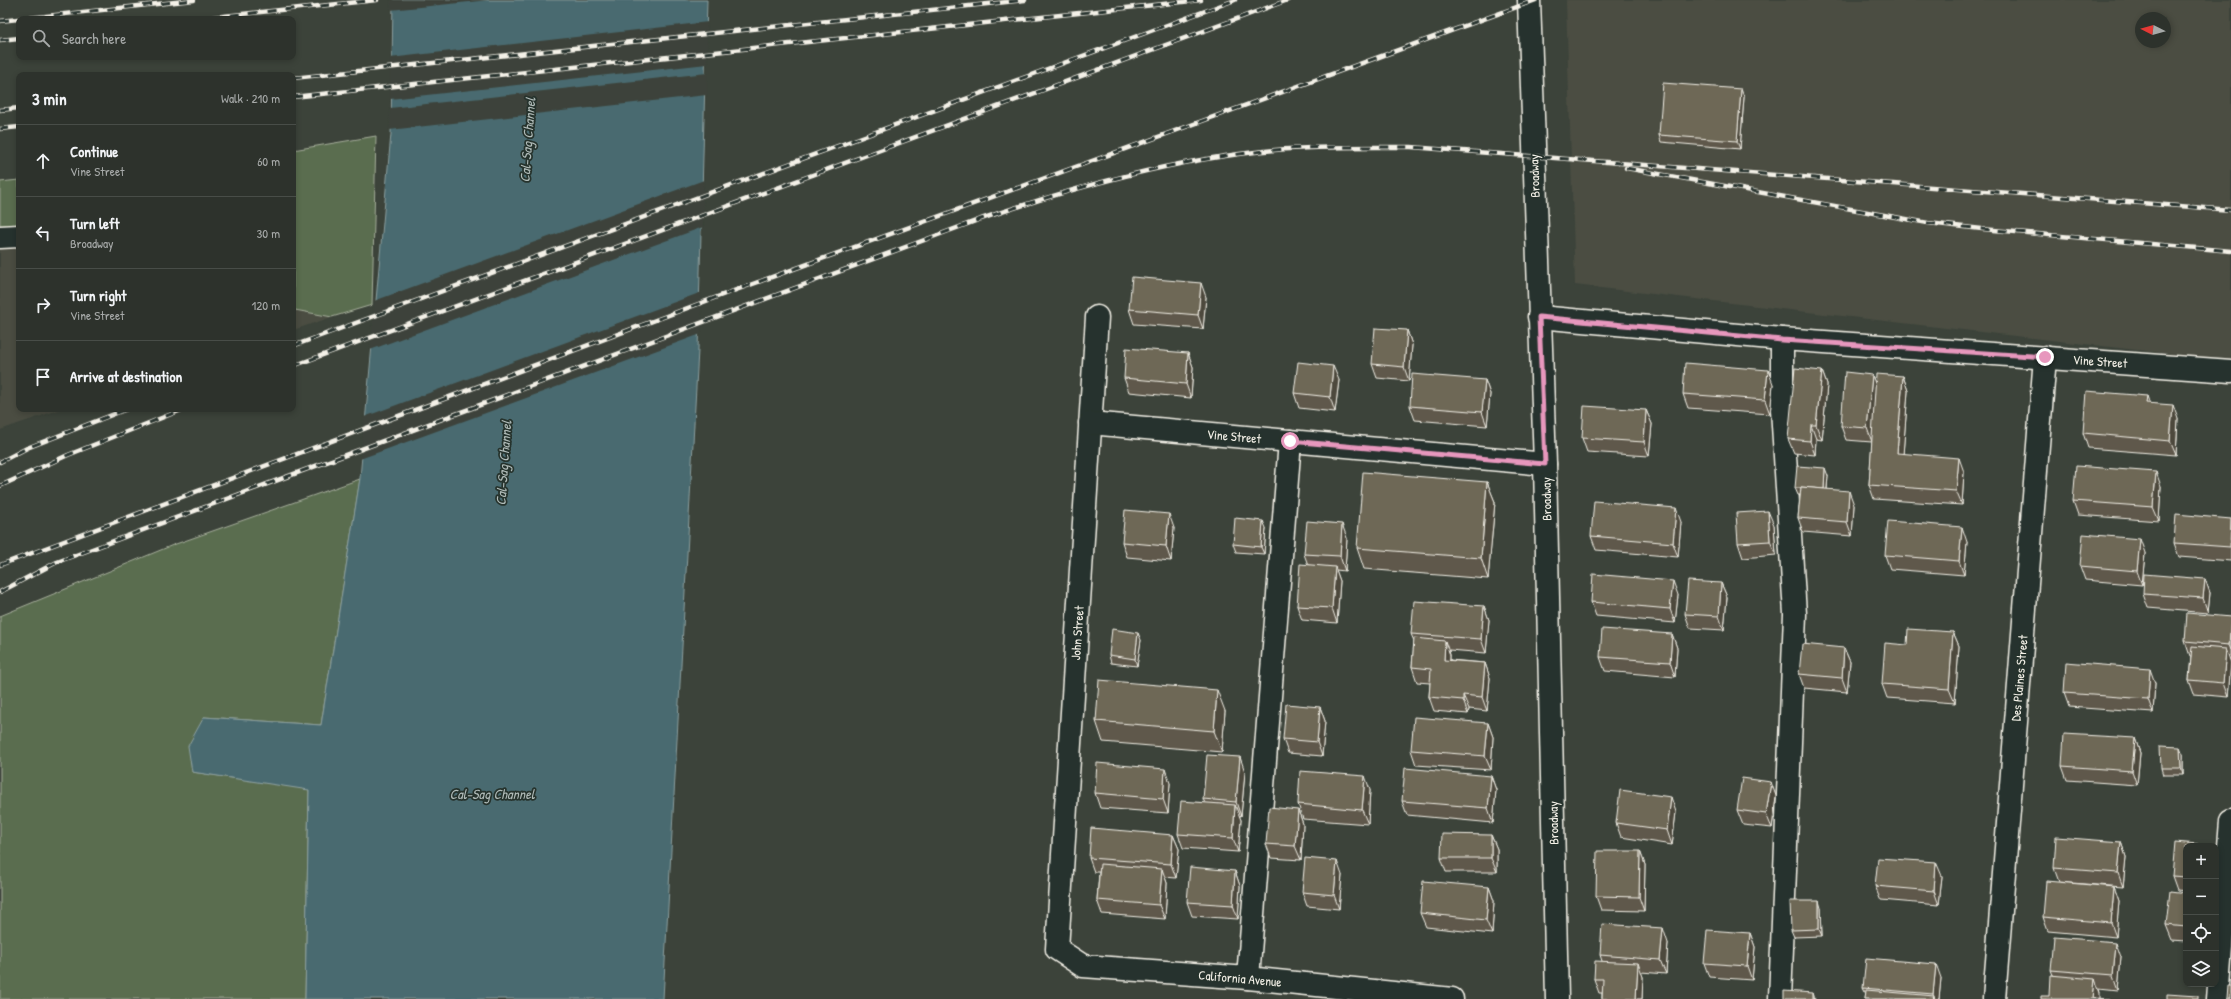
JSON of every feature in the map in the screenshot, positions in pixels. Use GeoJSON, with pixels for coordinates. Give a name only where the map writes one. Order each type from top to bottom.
{"type":"FeatureCollection","features":[{"type":"Feature","properties":{"kind":"street","name":"Broadway"},"geometry":{"type":"LineString","coordinates":[[1529,0],[1545,464],[1557,999]]}},
{"type":"Feature","properties":{"kind":"street"},"geometry":{"type":"LineString","coordinates":[[0,237],[16,236]]}},
{"type":"Feature","properties":{"kind":"street","name":"John Street"},"geometry":{"type":"LineString","coordinates":[[1057,949],[1097,317]]}},
{"type":"Feature","properties":{"kind":"street","name":"Vine Street"},"geometry":{"type":"LineString","coordinates":[[1539,317],[1782,340],[2231,371]]}},
{"type":"Feature","properties":{"kind":"street"},"geometry":{"type":"LineString","coordinates":[[1780,999],[1795,614],[1782,409],[1782,340]]}},
{"type":"Feature","properties":{"kind":"street","name":"Des Plaines Street"},"geometry":{"type":"LineString","coordinates":[[1994,999],[2045,357]]}},
{"type":"Feature","properties":{"kind":"street","name":"Vine Street"},"geometry":{"type":"LineString","coordinates":[[1090,423],[1545,464]]}},
{"type":"Feature","properties":{"kind":"street"},"geometry":{"type":"LineString","coordinates":[[1248,978],[1290,441]]}},
{"type":"Feature","properties":{"kind":"street"},"geometry":{"type":"LineString","coordinates":[[2217,999],[2231,821]]}},
{"type":"Feature","properties":{"kind":"street","name":"California Avenue"},"geometry":{"type":"LineString","coordinates":[[1057,949],[1083,966],[1248,978],[1452,999]]}},
{"type":"Feature","properties":{"kind":"shaded area"},"geometry":{"type":"Polygon","coordinates":[[[1566,0],[2231,0],[2231,361],[1575,285],[1566,0]]]}},
{"type":"Feature","properties":{"kind":"shaded area"},"geometry":{"type":"Polygon","coordinates":[[[16,227],[16,412],[52,412],[0,430],[0,230],[16,227]]]}},
{"type":"Feature","properties":{"kind":"shaded area"},"geometry":{"type":"Polygon","coordinates":[[[296,310],[332,317],[296,329],[296,310]]]}},
{"type":"Feature","properties":{"kind":"green space"},"geometry":{"type":"Polygon","coordinates":[[[376,136],[372,305],[332,317],[296,310],[296,149],[376,136]]]}},
{"type":"Feature","properties":{"kind":"green space"},"geometry":{"type":"Polygon","coordinates":[[[16,180],[16,227],[0,230],[0,182],[16,180]]]}},
{"type":"Feature","properties":{"kind":"green space"},"geometry":{"type":"Polygon","coordinates":[[[360,479],[321,725],[204,717],[192,772],[309,789],[305,999],[0,999],[0,616],[173,545],[360,479]]]}},
{"type":"Feature","properties":{"kind":"water","name":"Cal-Sag Channel"},"geometry":{"type":"Polygon","coordinates":[[[393,0],[707,0],[698,350],[663,999],[305,999],[309,790],[192,772],[188,746],[204,717],[321,725],[360,478],[391,134],[393,0]]]}},
{"type":"Feature","properties":{"kind":"pier"},"geometry":{"type":"Polygon","coordinates":[[[391,0],[489,0],[390,10],[391,0]]]}},
{"type":"Feature","properties":{"kind":"pier"},"geometry":{"type":"Polygon","coordinates":[[[708,22],[707,64],[390,99],[390,58],[708,22]]]}},
{"type":"Feature","properties":{"kind":"pier"},"geometry":{"type":"Polygon","coordinates":[[[707,73],[707,95],[389,130],[390,108],[707,73]]]}},
{"type":"Feature","properties":{"kind":"pier"},"geometry":{"type":"Polygon","coordinates":[[[704,180],[703,227],[370,350],[374,301],[704,180]]]}},
{"type":"Feature","properties":{"kind":"pier"},"geometry":{"type":"Polygon","coordinates":[[[702,292],[701,334],[360,459],[364,417],[702,292]]]}},
{"type":"Feature","properties":{"kind":"building"},"geometry":{"type":"Polygon","coordinates":[[[1663,83],[1741,89],[1737,141],[1659,135],[1663,83]]]}},
{"type":"Feature","properties":{"kind":"building"},"geometry":{"type":"Polygon","coordinates":[[[1132,277],[1201,283],[1198,315],[1129,309],[1132,277]]]}},
{"type":"Feature","properties":{"kind":"building"},"geometry":{"type":"Polygon","coordinates":[[[1375,328],[1407,330],[1404,367],[1372,364],[1375,328]]]}},
{"type":"Feature","properties":{"kind":"building"},"geometry":{"type":"Polygon","coordinates":[[[1126,348],[1188,353],[1186,384],[1124,378],[1126,348]]]}},
{"type":"Feature","properties":{"kind":"building"},"geometry":{"type":"Polygon","coordinates":[[[1298,362],[1333,366],[1330,397],[1294,393],[1298,362]]]}},
{"type":"Feature","properties":{"kind":"building"},"geometry":{"type":"Polygon","coordinates":[[[1685,363],[1768,370],[1765,400],[1683,394],[1685,363]]]}},
{"type":"Feature","properties":{"kind":"building"},"geometry":{"type":"Polygon","coordinates":[[[1795,368],[1822,371],[1816,425],[1811,425],[1810,441],[1788,439],[1795,368]]]}},
{"type":"Feature","properties":{"kind":"building"},"geometry":{"type":"Polygon","coordinates":[[[1845,372],[1872,375],[1867,428],[1841,426],[1845,372]]]}},
{"type":"Feature","properties":{"kind":"building"},"geometry":{"type":"Polygon","coordinates":[[[1412,374],[1485,380],[1482,412],[1410,406],[1412,374]]]}},
{"type":"Feature","properties":{"kind":"building"},"geometry":{"type":"Polygon","coordinates":[[[1876,374],[1903,376],[1897,453],[1959,458],[1956,491],[1869,485],[1876,374]]]}},
{"type":"Feature","properties":{"kind":"building"},"geometry":{"type":"Polygon","coordinates":[[[2086,391],[2147,396],[2146,403],[2173,405],[2170,441],[2083,433],[2086,391]]]}},
{"type":"Feature","properties":{"kind":"building"},"geometry":{"type":"Polygon","coordinates":[[[1584,406],[1646,410],[1644,442],[1582,438],[1584,406]]]}},
{"type":"Feature","properties":{"kind":"building"},"geometry":{"type":"Polygon","coordinates":[[[1797,466],[1825,468],[1824,489],[1801,487],[1795,488],[1797,466]]]}},
{"type":"Feature","properties":{"kind":"building"},"geometry":{"type":"Polygon","coordinates":[[[2076,466],[2156,472],[2153,507],[2073,501],[2076,466]]]}},
{"type":"Feature","properties":{"kind":"building"},"geometry":{"type":"Polygon","coordinates":[[[1363,472],[1487,482],[1481,558],[1357,548],[1363,472]]]}},
{"type":"Feature","properties":{"kind":"building"},"geometry":{"type":"Polygon","coordinates":[[[1801,487],[1849,491],[1847,522],[1798,518],[1801,487]]]}},
{"type":"Feature","properties":{"kind":"building"},"geometry":{"type":"Polygon","coordinates":[[[1594,501],[1676,508],[1673,543],[1591,536],[1594,501]]]}},
{"type":"Feature","properties":{"kind":"building"},"geometry":{"type":"Polygon","coordinates":[[[1125,510],[1169,514],[1166,546],[1122,542],[1125,510]]]}},
{"type":"Feature","properties":{"kind":"building"},"geometry":{"type":"Polygon","coordinates":[[[1768,511],[1770,541],[1738,543],[1736,513],[1768,511]]]}},
{"type":"Feature","properties":{"kind":"building"},"geometry":{"type":"Polygon","coordinates":[[[2176,514],[2231,519],[2230,547],[2174,543],[2176,514]]]}},
{"type":"Feature","properties":{"kind":"building"},"geometry":{"type":"Polygon","coordinates":[[[1235,518],[1263,521],[1261,547],[1233,544],[1235,518]]]}},
{"type":"Feature","properties":{"kind":"building"},"geometry":{"type":"Polygon","coordinates":[[[1307,521],[1342,524],[1340,556],[1304,554],[1307,521]]]}},
{"type":"Feature","properties":{"kind":"building"},"geometry":{"type":"Polygon","coordinates":[[[1888,521],[1962,527],[1959,561],[1885,555],[1888,521]]]}},
{"type":"Feature","properties":{"kind":"building"},"geometry":{"type":"Polygon","coordinates":[[[2083,534],[2140,539],[2137,571],[2080,566],[2083,534]]]}},
{"type":"Feature","properties":{"kind":"building"},"geometry":{"type":"Polygon","coordinates":[[[1300,564],[1335,567],[1332,608],[1297,606],[1300,564]]]}},
{"type":"Feature","properties":{"kind":"building"},"geometry":{"type":"Polygon","coordinates":[[[1593,574],[1673,581],[1670,609],[1591,602],[1593,574]]]}},
{"type":"Feature","properties":{"kind":"building"},"geometry":{"type":"Polygon","coordinates":[[[2144,574],[2205,579],[2203,598],[2143,594],[2144,574]]]}},
{"type":"Feature","properties":{"kind":"building"},"geometry":{"type":"Polygon","coordinates":[[[1688,581],[1721,583],[1719,616],[1685,614],[1688,581]]]}},
{"type":"Feature","properties":{"kind":"building"},"geometry":{"type":"Polygon","coordinates":[[[1414,601],[1484,606],[1481,639],[1411,634],[1414,601]]]}},
{"type":"Feature","properties":{"kind":"building"},"geometry":{"type":"Polygon","coordinates":[[[2187,613],[2231,617],[2229,645],[2185,641],[2187,613]]]}},
{"type":"Feature","properties":{"kind":"building"},"geometry":{"type":"Polygon","coordinates":[[[1112,629],[1138,633],[1135,659],[1109,655],[1112,629]]]}},
{"type":"Feature","properties":{"kind":"building"},"geometry":{"type":"Polygon","coordinates":[[[1602,629],[1672,634],[1670,662],[1600,657],[1602,629]]]}},
{"type":"Feature","properties":{"kind":"building"},"geometry":{"type":"Polygon","coordinates":[[[1908,629],[1953,632],[1949,689],[1882,684],[1885,643],[1907,645],[1908,629]]]}},
{"type":"Feature","properties":{"kind":"building"},"geometry":{"type":"Polygon","coordinates":[[[1414,638],[1445,641],[1444,660],[1485,663],[1482,697],[1463,695],[1463,700],[1429,697],[1431,669],[1412,667],[1414,638]]]}},
{"type":"Feature","properties":{"kind":"building"},"geometry":{"type":"Polygon","coordinates":[[[1802,644],[1844,648],[1842,678],[1799,674],[1802,644]]]}},
{"type":"Feature","properties":{"kind":"building"},"geometry":{"type":"Polygon","coordinates":[[[2192,646],[2226,649],[2223,683],[2189,680],[2192,646]]]}},
{"type":"Feature","properties":{"kind":"building"},"geometry":{"type":"Polygon","coordinates":[[[2066,662],[2150,669],[2148,699],[2064,693],[2066,662]]]}},
{"type":"Feature","properties":{"kind":"building"},"geometry":{"type":"Polygon","coordinates":[[[1099,680],[1217,690],[1214,731],[1096,721],[1099,680]]]}},
{"type":"Feature","properties":{"kind":"building"},"geometry":{"type":"Polygon","coordinates":[[[1286,704],[1320,707],[1317,742],[1283,739],[1286,704]]]}},
{"type":"Feature","properties":{"kind":"building"},"geometry":{"type":"Polygon","coordinates":[[[1414,717],[1488,723],[1485,756],[1411,750],[1414,717]]]}},
{"type":"Feature","properties":{"kind":"building"},"geometry":{"type":"Polygon","coordinates":[[[2064,734],[2135,738],[2132,771],[2062,766],[2064,734]]]}},
{"type":"Feature","properties":{"kind":"building"},"geometry":{"type":"Polygon","coordinates":[[[2160,746],[2180,747],[2181,768],[2161,768],[2160,746]]]}},
{"type":"Feature","properties":{"kind":"building"},"geometry":{"type":"Polygon","coordinates":[[[1207,755],[1240,757],[1236,802],[1203,799],[1207,755]]]}},
{"type":"Feature","properties":{"kind":"building"},"geometry":{"type":"Polygon","coordinates":[[[1097,763],[1165,769],[1163,799],[1095,793],[1097,763]]]}},
{"type":"Feature","properties":{"kind":"building"},"geometry":{"type":"Polygon","coordinates":[[[1405,768],[1491,776],[1488,808],[1402,801],[1405,768]]]}},
{"type":"Feature","properties":{"kind":"building"},"geometry":{"type":"Polygon","coordinates":[[[1300,771],[1365,776],[1362,810],[1298,804],[1300,771]]]}},
{"type":"Feature","properties":{"kind":"building"},"geometry":{"type":"Polygon","coordinates":[[[1742,778],[1771,782],[1766,814],[1737,810],[1742,778]]]}},
{"type":"Feature","properties":{"kind":"building"},"geometry":{"type":"Polygon","coordinates":[[[1620,790],[1671,797],[1667,830],[1616,823],[1620,790]]]}},
{"type":"Feature","properties":{"kind":"building"},"geometry":{"type":"Polygon","coordinates":[[[1181,801],[1235,805],[1233,838],[1178,834],[1181,801]]]}},
{"type":"Feature","properties":{"kind":"building"},"geometry":{"type":"Polygon","coordinates":[[[1269,807],[1298,810],[1295,846],[1266,844],[1269,807]]]}},
{"type":"Feature","properties":{"kind":"building"},"geometry":{"type":"Polygon","coordinates":[[[1091,828],[1173,835],[1171,864],[1089,858],[1091,828]]]}},
{"type":"Feature","properties":{"kind":"building"},"geometry":{"type":"Polygon","coordinates":[[[1442,834],[1491,835],[1491,858],[1441,858],[1442,834]]]}},
{"type":"Feature","properties":{"kind":"building"},"geometry":{"type":"Polygon","coordinates":[[[2056,837],[2121,842],[2118,873],[2054,868],[2056,837]]]}},
{"type":"Feature","properties":{"kind":"building"},"geometry":{"type":"Polygon","coordinates":[[[2175,842],[2186,843],[2183,843],[2183,877],[2172,876],[2175,842]]]}},
{"type":"Feature","properties":{"kind":"building"},"geometry":{"type":"Polygon","coordinates":[[[1597,851],[1640,851],[1639,897],[1596,896],[1597,851]]]}},
{"type":"Feature","properties":{"kind":"building"},"geometry":{"type":"Polygon","coordinates":[[[1305,858],[1337,861],[1334,895],[1302,892],[1305,858]]]}},
{"type":"Feature","properties":{"kind":"building"},"geometry":{"type":"Polygon","coordinates":[[[1878,858],[1936,862],[1934,891],[1875,886],[1878,858]]]}},
{"type":"Feature","properties":{"kind":"building"},"geometry":{"type":"Polygon","coordinates":[[[1100,864],[1162,869],[1159,905],[1097,900],[1100,864]]]}},
{"type":"Feature","properties":{"kind":"building"},"geometry":{"type":"Polygon","coordinates":[[[1190,867],[1235,871],[1233,905],[1187,902],[1190,867]]]}},
{"type":"Feature","properties":{"kind":"building"},"geometry":{"type":"Polygon","coordinates":[[[1423,881],[1489,887],[1486,920],[1420,913],[1423,881]]]}},
{"type":"Feature","properties":{"kind":"building"},"geometry":{"type":"Polygon","coordinates":[[[2046,881],[2114,887],[2111,923],[2043,917],[2046,881]]]}},
{"type":"Feature","properties":{"kind":"building"},"geometry":{"type":"Polygon","coordinates":[[[2170,891],[2183,893],[2183,927],[2166,925],[2170,891]]]}},
{"type":"Feature","properties":{"kind":"building"},"geometry":{"type":"Polygon","coordinates":[[[1790,901],[1819,901],[1819,929],[1791,930],[1790,901]]]}},
{"type":"Feature","properties":{"kind":"building"},"geometry":{"type":"Polygon","coordinates":[[[1602,924],[1663,928],[1660,960],[1600,955],[1602,924]]]}},
{"type":"Feature","properties":{"kind":"building"},"geometry":{"type":"Polygon","coordinates":[[[1707,930],[1750,933],[1747,966],[1704,963],[1707,930]]]}},
{"type":"Feature","properties":{"kind":"building"},"geometry":{"type":"Polygon","coordinates":[[[2054,937],[2116,942],[2113,975],[2051,970],[2054,937]]]}},
{"type":"Feature","properties":{"kind":"building"},"geometry":{"type":"Polygon","coordinates":[[[1866,958],[1936,964],[1933,994],[1863,988],[1866,958]]]}},
{"type":"Feature","properties":{"kind":"building"},"geometry":{"type":"Polygon","coordinates":[[[1595,961],[1638,963],[1636,999],[1602,999],[1603,979],[1594,979],[1595,961]]]}},
{"type":"Feature","properties":{"kind":"building"},"geometry":{"type":"Polygon","coordinates":[[[2050,975],[2095,979],[2093,998],[2110,999],[2041,999],[2041,996],[2049,996],[2050,975]]]}},
{"type":"Feature","properties":{"kind":"building"},"geometry":{"type":"Polygon","coordinates":[[[2228,986],[2231,986],[2231,999],[2227,999],[2228,986]]]}},
{"type":"Feature","properties":{"kind":"building"},"geometry":{"type":"Polygon","coordinates":[[[1866,990],[1934,996],[1933,999],[1865,999],[1866,990]]]}},
{"type":"Feature","properties":{"kind":"building"},"geometry":{"type":"Polygon","coordinates":[[[1784,991],[1813,993],[1813,999],[1784,999],[1784,991]]]}},
{"type":"Feature","properties":{"kind":"building"},"geometry":{"type":"Polygon","coordinates":[[[2167,994],[2198,996],[2198,999],[2167,999],[2167,994]]]}},
{"type":"Feature","properties":{"kind":"railway"},"geometry":{"type":"LineString","coordinates":[[46,16],[194,0]]}},
{"type":"Feature","properties":{"kind":"railway"},"geometry":{"type":"LineString","coordinates":[[224,16],[377,0]]}},
{"type":"Feature","properties":{"kind":"railway"},"geometry":{"type":"LineString","coordinates":[[296,78],[1025,0]]}},
{"type":"Feature","properties":{"kind":"railway"},"geometry":{"type":"LineString","coordinates":[[296,97],[1201,0]]}},
{"type":"Feature","properties":{"kind":"railway"},"geometry":{"type":"LineString","coordinates":[[296,345],[1235,0]]}},
{"type":"Feature","properties":{"kind":"railway"},"geometry":{"type":"LineString","coordinates":[[296,365],[1288,0]]}},
{"type":"Feature","properties":{"kind":"railway"},"geometry":{"type":"LineString","coordinates":[[0,565],[725,294],[1536,0]]}},
{"type":"Feature","properties":{"kind":"railway"},"geometry":{"type":"LineString","coordinates":[[0,21],[16,19]]}},
{"type":"Feature","properties":{"kind":"railway"},"geometry":{"type":"LineString","coordinates":[[0,40],[16,38]]}},
{"type":"Feature","properties":{"kind":"railway"},"geometry":{"type":"LineString","coordinates":[[0,110],[16,108]]}},
{"type":"Feature","properties":{"kind":"railway"},"geometry":{"type":"LineString","coordinates":[[0,129],[16,127]]}},
{"type":"Feature","properties":{"kind":"railway"},"geometry":{"type":"LineString","coordinates":[[0,592],[57,562],[981,219],[1089,185],[1163,167],[1200,160],[1275,150],[1343,147],[1411,147],[2231,210]]}},
{"type":"Feature","properties":{"kind":"railway"},"geometry":{"type":"LineString","coordinates":[[1626,168],[1928,223],[2231,251]]}},
{"type":"Feature","properties":{"kind":"railway"},"geometry":{"type":"LineString","coordinates":[[0,462],[27,448],[119,412]]}},
{"type":"Feature","properties":{"kind":"railway"},"geometry":{"type":"LineString","coordinates":[[0,486],[68,455],[176,412]]}},
{"type":"Feature","properties":{"kind":"route"},"geometry":{"type":"LineString","coordinates":[[1290,441],[1545,464],[1539,317],[1782,340],[2045,357]]}}]}
